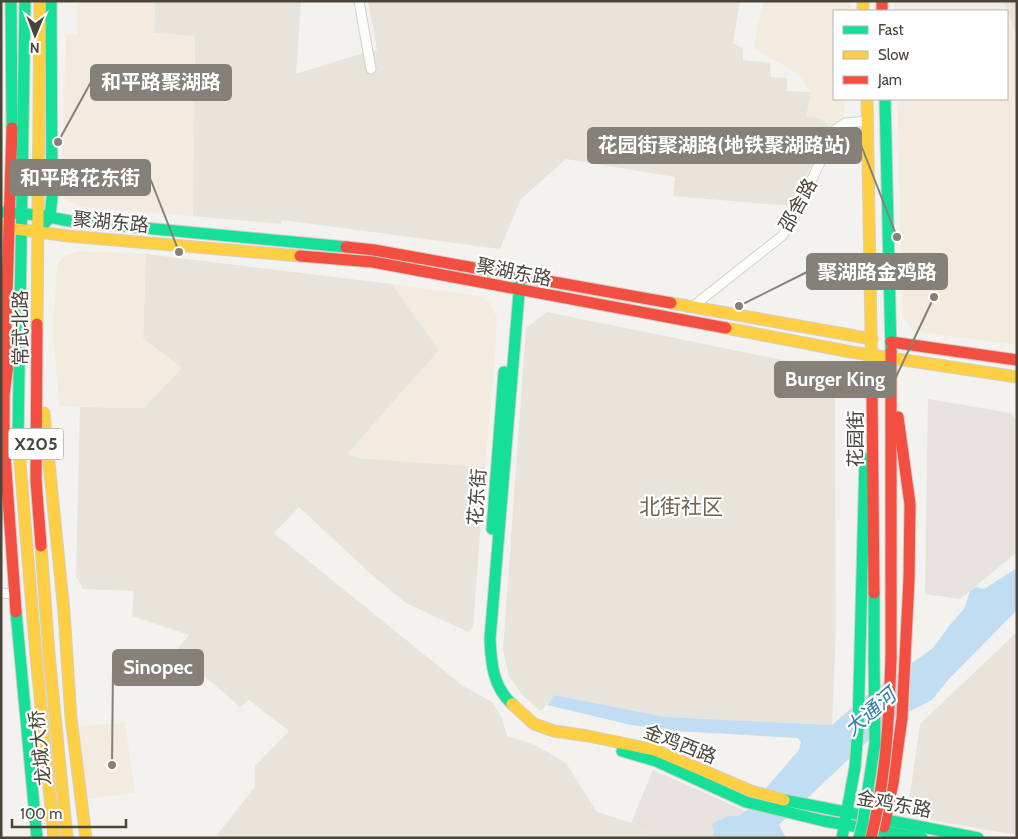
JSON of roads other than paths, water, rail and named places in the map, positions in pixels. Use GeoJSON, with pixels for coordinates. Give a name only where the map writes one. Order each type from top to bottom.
{"type":"FeatureCollection","features":[{"type":"Feature","properties":{"kind":"main road"},"geometry":{"type":"LineString","coordinates":[[11,1],[11,212]]}},
{"type":"Feature","properties":{"kind":"main road","name":"常武北路"},"geometry":{"type":"LineString","coordinates":[[25,1],[10,228],[20,270],[17,425],[36,656]]}},
{"type":"Feature","properties":{"kind":"main road","name":"常武北路"},"geometry":{"type":"LineString","coordinates":[[40,1],[44,216],[38,232],[36,480],[48,654]]}},
{"type":"Feature","properties":{"kind":"main road"},"geometry":{"type":"LineString","coordinates":[[44,216],[52,197],[51,1]]}},
{"type":"Feature","properties":{"kind":"main road","name":"花园街"},"geometry":{"type":"LineString","coordinates":[[858,838],[864,822],[875,743],[872,339],[867,100]]}},
{"type":"Feature","properties":{"kind":"main road","name":"花园街"},"geometry":{"type":"LineString","coordinates":[[871,838],[889,738],[891,658],[891,342],[885,100]]}},
{"type":"Feature","properties":{"kind":"main road","name":"聚湖东路"},"geometry":{"type":"LineString","coordinates":[[11,212],[70,221],[374,250],[872,339],[1017,360]]}},
{"type":"Feature","properties":{"kind":"main road"},"geometry":{"type":"LineString","coordinates":[[10,228],[4,441],[14,594],[37,838]]}},
{"type":"Feature","properties":{"kind":"main road","name":"聚湖东路"},"geometry":{"type":"LineString","coordinates":[[10,228],[373,262],[515,290],[872,355],[1017,377]]}},
{"type":"Feature","properties":{"kind":"main road"},"geometry":{"type":"LineString","coordinates":[[17,425],[4,395],[20,270]]}},
{"type":"Feature","properties":{"kind":"main road","name":"花东街"},"geometry":{"type":"LineString","coordinates":[[513,712],[502,705],[492,688],[486,672],[483,637],[516,275]]}},
{"type":"Feature","properties":{"kind":"main road"},"geometry":{"type":"LineString","coordinates":[[38,349],[64,612],[71,718],[86,838]]}},
{"type":"Feature","properties":{"kind":"main road"},"geometry":{"type":"LineString","coordinates":[[842,838],[855,767],[859,698],[864,474],[872,355]]}},
{"type":"Feature","properties":{"kind":"main road"},"geometry":{"type":"LineString","coordinates":[[883,830],[893,783],[902,718],[906,655],[910,504],[891,358]]}},
{"type":"Feature","properties":{"kind":"main road","name":"龙城大桥"},"geometry":{"type":"LineString","coordinates":[[48,654],[67,838]]}},
{"type":"Feature","properties":{"kind":"main road","name":"龙城大桥"},"geometry":{"type":"LineString","coordinates":[[36,656],[54,838]]}},
{"type":"Feature","properties":{"kind":"main road","name":"金鸡西路"},"geometry":{"type":"LineString","coordinates":[[513,712],[534,724],[554,731],[655,750],[751,791],[804,805]]}},
{"type":"Feature","properties":{"kind":"main road","name":"金鸡西路"},"geometry":{"type":"LineString","coordinates":[[513,712],[523,725],[537,733],[649,758],[746,802],[796,815]]}},
{"type":"Feature","properties":{"kind":"main road","name":"金鸡东路"},"geometry":{"type":"LineString","coordinates":[[804,805],[883,830],[922,838]]}},
{"type":"Feature","properties":{"kind":"main road","name":"金鸡东路"},"geometry":{"type":"LineString","coordinates":[[796,815],[846,819]]}},
{"type":"Feature","properties":{"kind":"main road","name":"金鸡东路"},"geometry":{"type":"LineString","coordinates":[[883,830],[978,838]]}},
{"type":"Feature","properties":{"kind":"street"},"geometry":{"type":"LineString","coordinates":[[360,1],[371,69]]}},
{"type":"Feature","properties":{"kind":"street","name":"邵舍路"},"geometry":{"type":"LineString","coordinates":[[692,307],[782,236],[792,221],[836,129],[846,123],[868,121]]}},
{"type":"Feature","properties":{"kind":"street"},"geometry":{"type":"LineString","coordinates":[[1,593],[14,594]]}},
{"type":"Feature","properties":{"kind":"water","name":"大通河"},"geometry":{"type":"Polygon","coordinates":[[[1017,568],[1017,610],[948,680],[932,700],[888,722],[779,825],[786,838],[712,838],[714,832],[712,824],[728,816],[739,816],[748,809],[799,750],[801,742],[798,738],[675,731],[631,725],[547,705],[554,695],[666,717],[832,725],[867,695],[933,648],[964,609],[970,591],[976,587],[984,589],[1017,568]]]}},
{"type":"Feature","properties":{"kind":"place","name":"和平路聚湖路"},"geometry":{"type":"Point","coordinates":[58,142]}},
{"type":"Feature","properties":{"kind":"place","name":"花园街聚湖路(地铁聚湖路站)"},"geometry":{"type":"Point","coordinates":[897,237]}},
{"type":"Feature","properties":{"kind":"place","name":"和平路花东街"},"geometry":{"type":"Point","coordinates":[179,252]}},
{"type":"Feature","properties":{"kind":"place","name":"Burger King"},"geometry":{"type":"Point","coordinates":[934,297]}},
{"type":"Feature","properties":{"kind":"place","name":"聚湖路金鸡路"},"geometry":{"type":"Point","coordinates":[739,306]}},
{"type":"Feature","properties":{"kind":"place","name":"Sinopec"},"geometry":{"type":"Point","coordinates":[112,765]}},
{"type":"Feature","properties":{"kind":"district","name":"北街社区"},"geometry":{"type":"Point","coordinates":[681,506]}}]}
